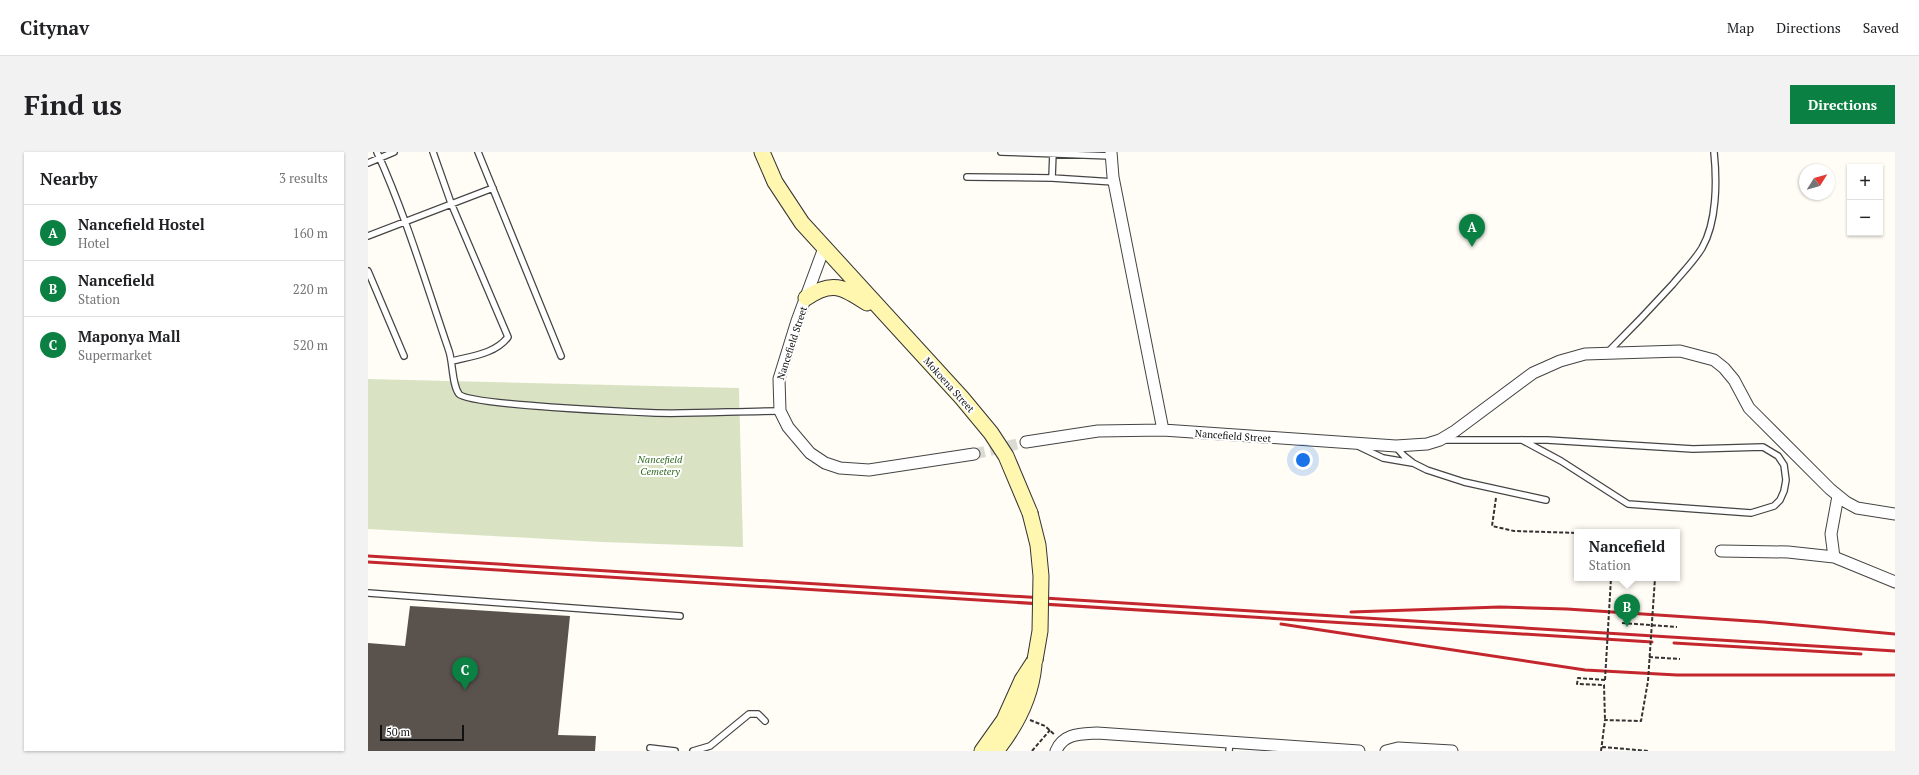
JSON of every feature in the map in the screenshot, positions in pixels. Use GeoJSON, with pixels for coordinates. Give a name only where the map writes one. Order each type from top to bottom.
{"type":"FeatureCollection","features":[{"type":"Feature","properties":{"kind":"main road","name":"Mokoena Street"},"geometry":{"type":"LineString","coordinates":[[762,152],[775,182],[802,223],[962,398],[991,434],[1006,456],[1030,513],[1038,545],[1041,576],[1040,631],[1035,660],[1015,724],[996,751]]}},
{"type":"Feature","properties":{"kind":"main road"},"geometry":{"type":"LineString","coordinates":[[806,298],[825,287],[835,287],[851,293],[882,312]]}},
{"type":"Feature","properties":{"kind":"main road","name":"Mokoena Street"},"geometry":{"type":"LineString","coordinates":[[982,751],[1004,720],[1027,682]]}},
{"type":"Feature","properties":{"kind":"street"},"geometry":{"type":"LineString","coordinates":[[1111,154],[1114,182],[1163,430]]}},
{"type":"Feature","properties":{"kind":"street","name":"Nancefield Street"},"geometry":{"type":"LineString","coordinates":[[824,248],[797,321],[779,379],[780,411],[788,427],[810,453],[825,464],[840,468],[869,470],[974,454]]}},
{"type":"Feature","properties":{"kind":"street","name":"Nancefield Street"},"geometry":{"type":"LineString","coordinates":[[1026,442],[1098,431],[1163,430],[1355,444],[1396,446],[1427,444],[1440,440],[1455,431],[1533,373],[1566,359],[1585,354],[1608,352],[1680,352],[1714,360],[1724,368],[1734,380],[1749,408],[1838,496],[1857,508],[1895,514]]}},
{"type":"Feature","properties":{"kind":"street"},"geometry":{"type":"LineString","coordinates":[[1834,557],[1831,534],[1838,496]]}},
{"type":"Feature","properties":{"kind":"street"},"geometry":{"type":"LineString","coordinates":[[1721,552],[1788,552],[1834,557],[1895,582]]}},
{"type":"Feature","properties":{"kind":"street"},"geometry":{"type":"LineString","coordinates":[[1056,751],[1062,741],[1072,735],[1097,733],[1229,746],[1359,751]]}},
{"type":"Feature","properties":{"kind":"street"},"geometry":{"type":"LineString","coordinates":[[1386,751],[1398,748],[1452,751]]}},
{"type":"Feature","properties":{"kind":"lane"},"geometry":{"type":"LineString","coordinates":[[368,163],[378,155],[394,152]]}},
{"type":"Feature","properties":{"kind":"lane"},"geometry":{"type":"LineString","coordinates":[[433,152],[451,203],[508,337],[502,346],[491,351],[452,362]]}},
{"type":"Feature","properties":{"kind":"lane"},"geometry":{"type":"LineString","coordinates":[[478,152],[561,356]]}},
{"type":"Feature","properties":{"kind":"lane"},"geometry":{"type":"LineString","coordinates":[[1001,152],[1111,154]]}},
{"type":"Feature","properties":{"kind":"lane"},"geometry":{"type":"LineString","coordinates":[[1608,352],[1650,310],[1693,261],[1703,247],[1712,219],[1716,192],[1717,176],[1714,152]]}},
{"type":"Feature","properties":{"kind":"lane"},"geometry":{"type":"LineString","coordinates":[[1052,178],[1053,153]]}},
{"type":"Feature","properties":{"kind":"lane"},"geometry":{"type":"LineString","coordinates":[[378,155],[405,221],[452,362],[456,390],[460,396],[476,400],[524,405],[657,413],[780,411]]}},
{"type":"Feature","properties":{"kind":"lane"},"geometry":{"type":"LineString","coordinates":[[967,177],[1052,178],[1114,182]]}},
{"type":"Feature","properties":{"kind":"lane"},"geometry":{"type":"LineString","coordinates":[[368,236],[493,188]]}},
{"type":"Feature","properties":{"kind":"lane"},"geometry":{"type":"LineString","coordinates":[[368,270],[404,356]]}},
{"type":"Feature","properties":{"kind":"lane"},"geometry":{"type":"LineString","coordinates":[[1440,440],[1522,440],[1693,449],[1763,448],[1778,456],[1784,465],[1786,480],[1784,491],[1780,500],[1774,506],[1751,513],[1628,504],[1522,440]]}},
{"type":"Feature","properties":{"kind":"lane"},"geometry":{"type":"LineString","coordinates":[[1355,444],[1383,458],[1413,463]]}},
{"type":"Feature","properties":{"kind":"lane"},"geometry":{"type":"LineString","coordinates":[[1396,446],[1404,456],[1426,470],[1464,482],[1546,500]]}},
{"type":"Feature","properties":{"kind":"lane"},"geometry":{"type":"LineString","coordinates":[[368,593],[680,616]]}},
{"type":"Feature","properties":{"kind":"lane"},"geometry":{"type":"LineString","coordinates":[[693,751],[710,746],[749,714],[758,714],[765,721]]}},
{"type":"Feature","properties":{"kind":"lane"},"geometry":{"type":"LineString","coordinates":[[650,748],[675,751]]}},
{"type":"Feature","properties":{"kind":"path"},"geometry":{"type":"LineString","coordinates":[[1497,489],[1492,526],[1514,532],[1574,533]]}},
{"type":"Feature","properties":{"kind":"path"},"geometry":{"type":"LineString","coordinates":[[1601,751],[1605,720],[1604,685],[1577,684],[1578,678],[1605,680],[1611,581]]}},
{"type":"Feature","properties":{"kind":"path"},"geometry":{"type":"LineString","coordinates":[[1605,720],[1642,721],[1648,680],[1655,581]]}},
{"type":"Feature","properties":{"kind":"path"},"geometry":{"type":"LineString","coordinates":[[1622,623],[1677,627]]}},
{"type":"Feature","properties":{"kind":"path"},"geometry":{"type":"LineString","coordinates":[[1649,657],[1680,659]]}},
{"type":"Feature","properties":{"kind":"path"},"geometry":{"type":"LineString","coordinates":[[1026,718],[1050,730],[1032,751]]}},
{"type":"Feature","properties":{"kind":"path"},"geometry":{"type":"LineString","coordinates":[[1602,747],[1649,751]]}},
{"type":"Feature","properties":{"kind":"green space","name":"Nancefield Cemetery"},"geometry":{"type":"Polygon","coordinates":[[[368,379],[739,388],[743,547],[602,542],[368,529],[368,379]]]}},
{"type":"Feature","properties":{"kind":"building"},"geometry":{"type":"Polygon","coordinates":[[[410,606],[570,616],[558,735],[596,736],[595,751],[368,751],[368,643],[405,646],[410,606]]]}},
{"type":"Feature","properties":{"kind":"tunnel"},"geometry":{"type":"LineString","coordinates":[[974,454],[1026,442]]}},
{"type":"Feature","properties":{"kind":"railway"},"geometry":{"type":"LineString","coordinates":[[368,556],[1895,651]]}},
{"type":"Feature","properties":{"kind":"railway"},"geometry":{"type":"LineString","coordinates":[[368,562],[1652,642]]}},
{"type":"Feature","properties":{"kind":"railway"},"geometry":{"type":"LineString","coordinates":[[1351,612],[1500,607],[1567,609],[1764,622],[1895,634]]}},
{"type":"Feature","properties":{"kind":"railway"},"geometry":{"type":"LineString","coordinates":[[1281,624],[1585,670],[1677,675],[1895,675]]}},
{"type":"Feature","properties":{"kind":"railway"},"geometry":{"type":"LineString","coordinates":[[1674,643],[1861,654]]}},
{"type":"Feature","properties":{"kind":"place","name":"Nancefield Hostel"},"geometry":{"type":"Point","coordinates":[1472,247]}},
{"type":"Feature","properties":{"kind":"place","name":"Nancefield"},"geometry":{"type":"Point","coordinates":[1627,627]}},
{"type":"Feature","properties":{"kind":"place","name":"Maponya Mall"},"geometry":{"type":"Point","coordinates":[465,690]}}]}
